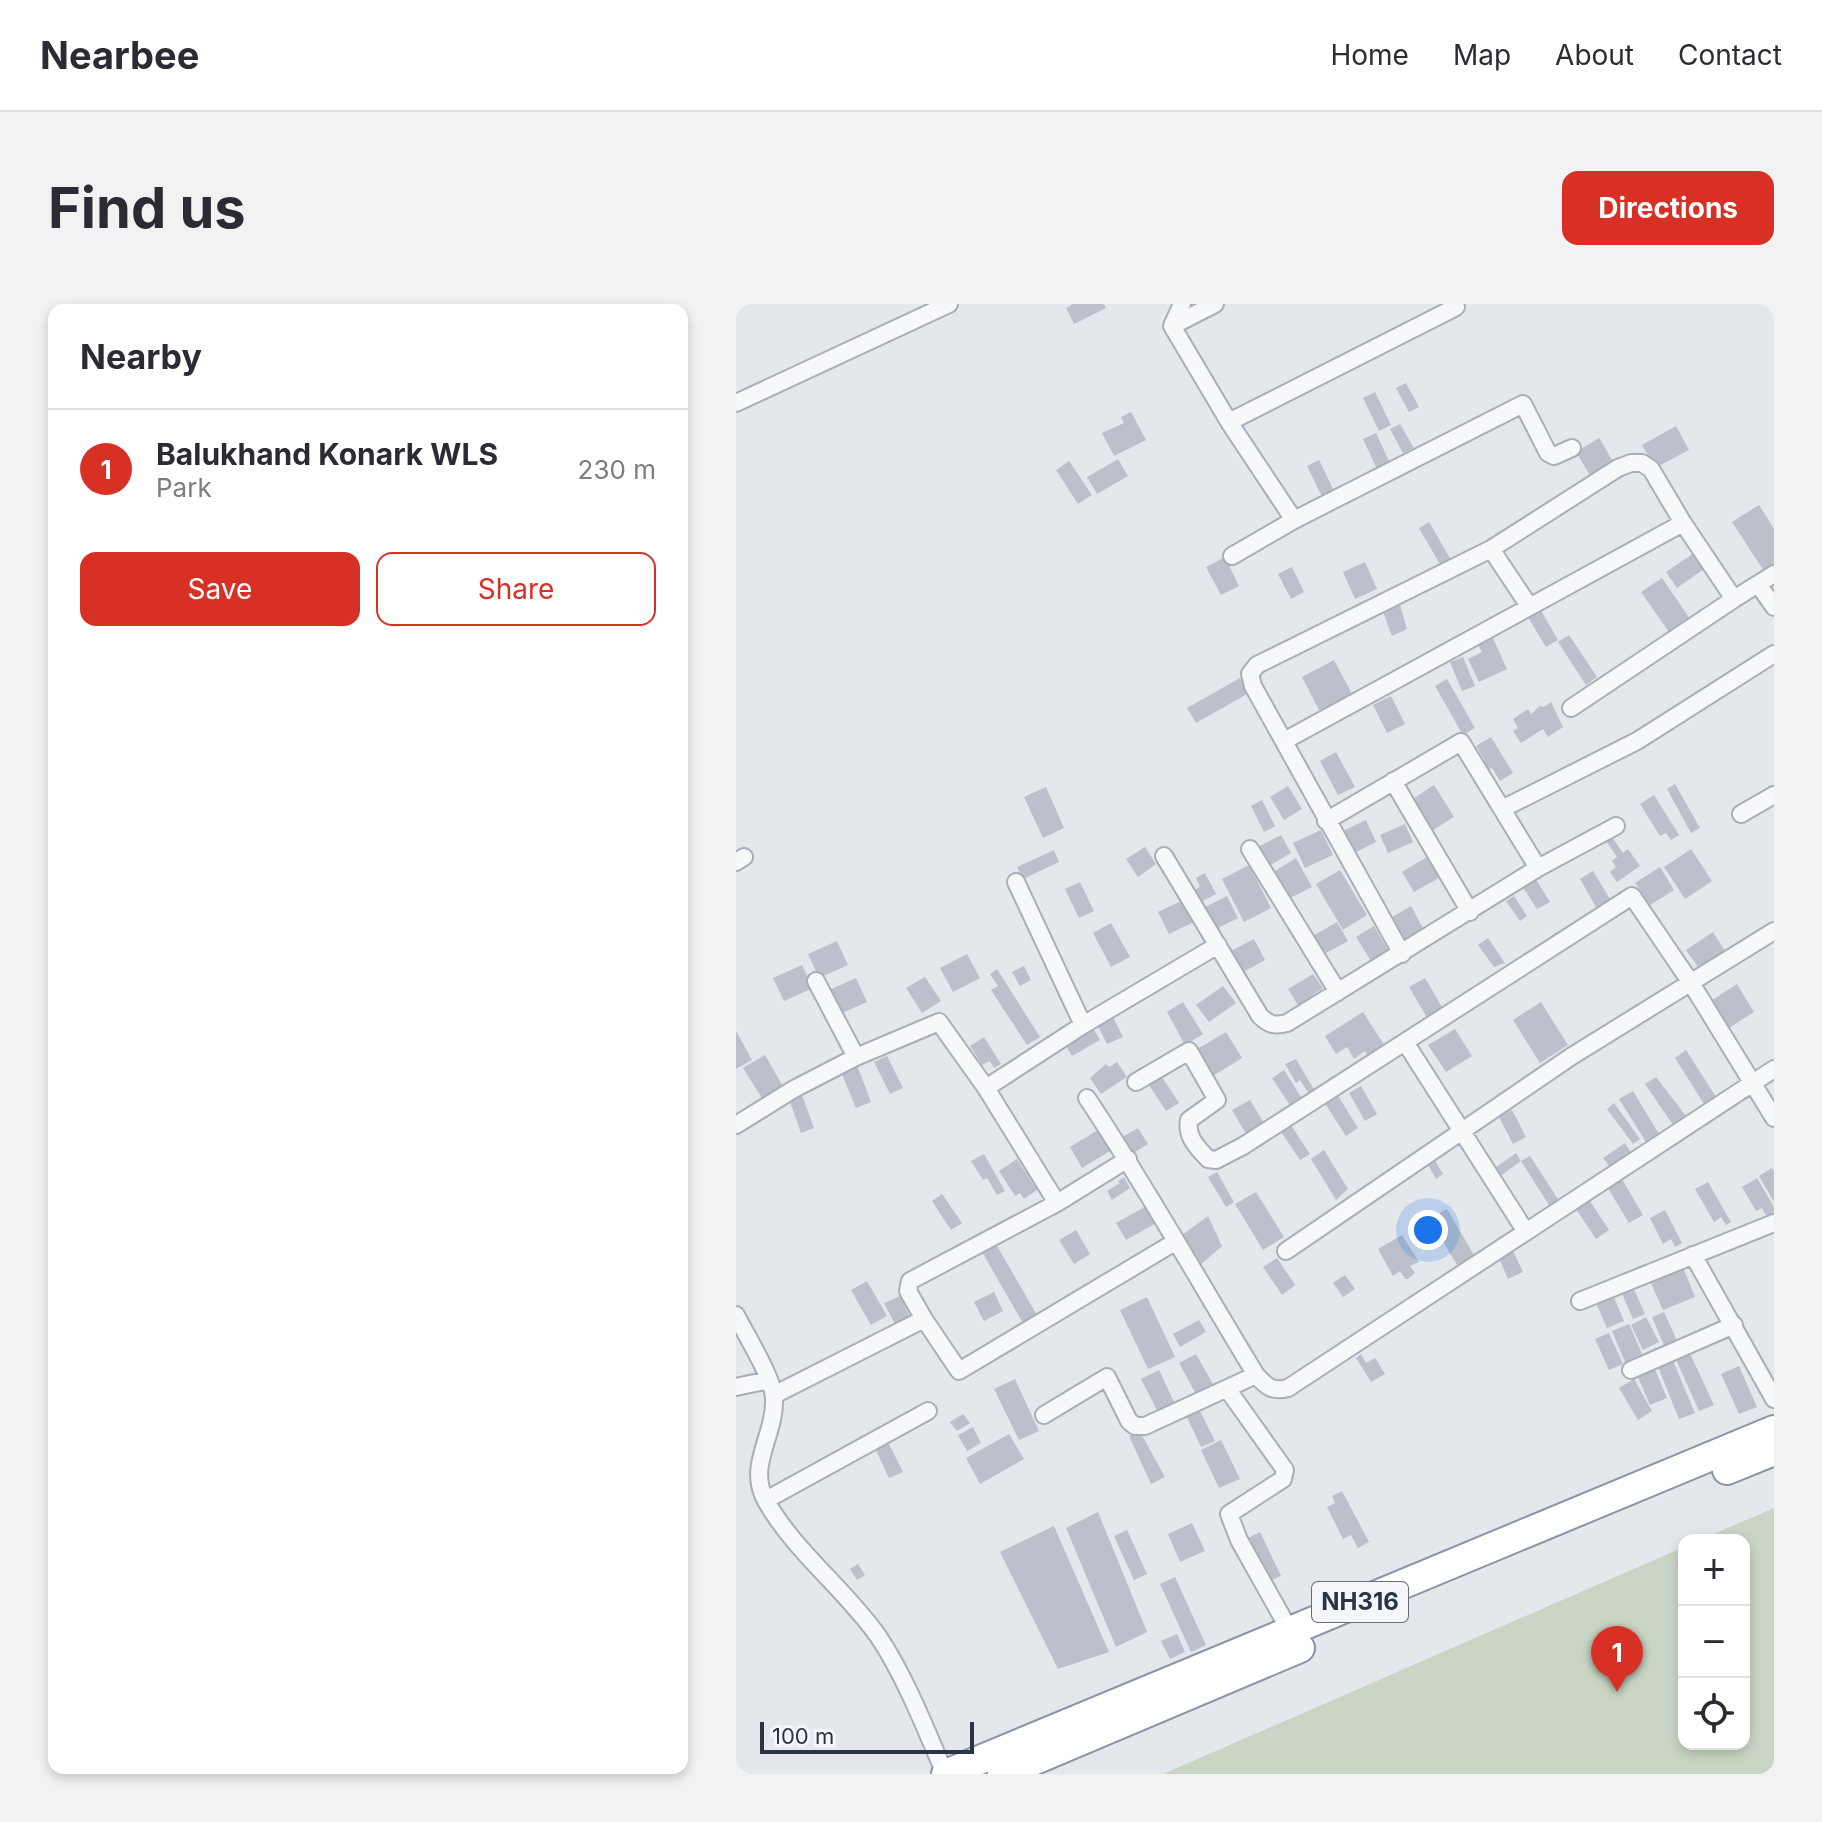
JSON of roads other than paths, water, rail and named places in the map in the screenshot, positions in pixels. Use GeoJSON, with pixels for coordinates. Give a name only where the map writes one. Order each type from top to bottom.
{"type":"FeatureCollection","features":[{"type":"Feature","properties":{"kind":"highway","name":"NH316"},"geometry":{"type":"LineString","coordinates":[[946,1774],[1774,1430]]}},
{"type":"Feature","properties":{"kind":"highway","name":"NH316"},"geometry":{"type":"LineString","coordinates":[[1002,1774],[1476,1572],[1774,1451]]}},
{"type":"Feature","properties":{"kind":"street"},"geometry":{"type":"LineString","coordinates":[[736,403],[949,304]]}},
{"type":"Feature","properties":{"kind":"street"},"geometry":{"type":"LineString","coordinates":[[1172,326],[1182,304]]}},
{"type":"Feature","properties":{"kind":"street"},"geometry":{"type":"LineString","coordinates":[[1172,326],[1215,304]]}},
{"type":"Feature","properties":{"kind":"street"},"geometry":{"type":"LineString","coordinates":[[1229,422],[1456,307]]}},
{"type":"Feature","properties":{"kind":"street"},"geometry":{"type":"LineString","coordinates":[[1172,326],[1229,422],[1294,520]]}},
{"type":"Feature","properties":{"kind":"street"},"geometry":{"type":"LineString","coordinates":[[1232,556],[1294,520],[1523,404],[1548,453],[1554,456],[1572,448]]}},
{"type":"Feature","properties":{"kind":"street"},"geometry":{"type":"LineString","coordinates":[[1402,954],[1253,686],[1250,674],[1257,665],[1491,549],[1539,516],[1631,463],[1642,463],[1651,469],[1734,599]]}},
{"type":"Feature","properties":{"kind":"street"},"geometry":{"type":"LineString","coordinates":[[1284,741],[1683,523]]}},
{"type":"Feature","properties":{"kind":"street"},"geometry":{"type":"LineString","coordinates":[[1491,549],[1529,606]]}},
{"type":"Feature","properties":{"kind":"street"},"geometry":{"type":"LineString","coordinates":[[1571,708],[1774,574]]}},
{"type":"Feature","properties":{"kind":"street"},"geometry":{"type":"LineString","coordinates":[[1758,584],[1774,607]]}},
{"type":"Feature","properties":{"kind":"street"},"geometry":{"type":"LineString","coordinates":[[1502,809],[1637,741],[1774,654]]}},
{"type":"Feature","properties":{"kind":"street"},"geometry":{"type":"LineString","coordinates":[[1326,821],[1461,742],[1538,868]]}},
{"type":"Feature","properties":{"kind":"street"},"geometry":{"type":"LineString","coordinates":[[1393,781],[1470,912]]}},
{"type":"Feature","properties":{"kind":"street"},"geometry":{"type":"LineString","coordinates":[[1741,814],[1774,795]]}},
{"type":"Feature","properties":{"kind":"street"},"geometry":{"type":"LineString","coordinates":[[1164,856],[1267,1023],[1277,1026],[1402,954],[1538,868],[1616,826]]}},
{"type":"Feature","properties":{"kind":"street"},"geometry":{"type":"LineString","coordinates":[[1250,849],[1338,992]]}},
{"type":"Feature","properties":{"kind":"street"},"geometry":{"type":"LineString","coordinates":[[1016,882],[1083,1025]]}},
{"type":"Feature","properties":{"kind":"street"},"geometry":{"type":"LineString","coordinates":[[1136,1082],[1189,1051],[1217,1100],[1189,1120],[1188,1129],[1191,1139],[1208,1159],[1216,1160],[1243,1146],[1632,896],[1691,983],[1774,1118]]}},
{"type":"Feature","properties":{"kind":"street"},"geometry":{"type":"LineString","coordinates":[[1286,1251],[1572,1056],[1774,931]]}},
{"type":"Feature","properties":{"kind":"street"},"geometry":{"type":"LineString","coordinates":[[986,1088],[1083,1025],[1218,945]]}},
{"type":"Feature","properties":{"kind":"street"},"geometry":{"type":"LineString","coordinates":[[816,981],[856,1057]]}},
{"type":"Feature","properties":{"kind":"street"},"geometry":{"type":"LineString","coordinates":[[737,1121],[856,1057],[939,1022],[986,1088],[1057,1203]]}},
{"type":"Feature","properties":{"kind":"street"},"geometry":{"type":"LineString","coordinates":[[1405,1042],[1526,1232]]}},
{"type":"Feature","properties":{"kind":"street"},"geometry":{"type":"LineString","coordinates":[[1087,1098],[1128,1159],[1256,1375],[1267,1387],[1276,1391],[1288,1388],[1774,1069]]}},
{"type":"Feature","properties":{"kind":"street"},"geometry":{"type":"LineString","coordinates":[[1128,1159],[1057,1203],[910,1281],[908,1291],[959,1371],[1175,1242]]}},
{"type":"Feature","properties":{"kind":"street"},"geometry":{"type":"LineString","coordinates":[[1580,1301],[1774,1223]]}},
{"type":"Feature","properties":{"kind":"street"},"geometry":{"type":"LineString","coordinates":[[1693,1255],[1774,1399]]}},
{"type":"Feature","properties":{"kind":"street"},"geometry":{"type":"LineString","coordinates":[[736,1315],[771,1388],[773,1425],[758,1465],[759,1484],[766,1500],[788,1531],[879,1637],[917,1709],[946,1774]]}},
{"type":"Feature","properties":{"kind":"street"},"geometry":{"type":"LineString","coordinates":[[736,1387],[771,1388],[924,1319]]}},
{"type":"Feature","properties":{"kind":"street"},"geometry":{"type":"LineString","coordinates":[[1631,1370],[1734,1325]]}},
{"type":"Feature","properties":{"kind":"street"},"geometry":{"type":"LineString","coordinates":[[1044,1415],[1107,1377],[1129,1421],[1135,1426],[1145,1426],[1256,1375]]}},
{"type":"Feature","properties":{"kind":"street"},"geometry":{"type":"LineString","coordinates":[[1228,1390],[1285,1470],[1283,1479],[1229,1514],[1239,1540],[1290,1631]]}},
{"type":"Feature","properties":{"kind":"street"},"geometry":{"type":"LineString","coordinates":[[766,1500],[928,1411]]}},
{"type":"Feature","properties":{"kind":"place","name":"Balukhand Konark WLS"},"geometry":{"type":"Point","coordinates":[1617,1692]}}]}
